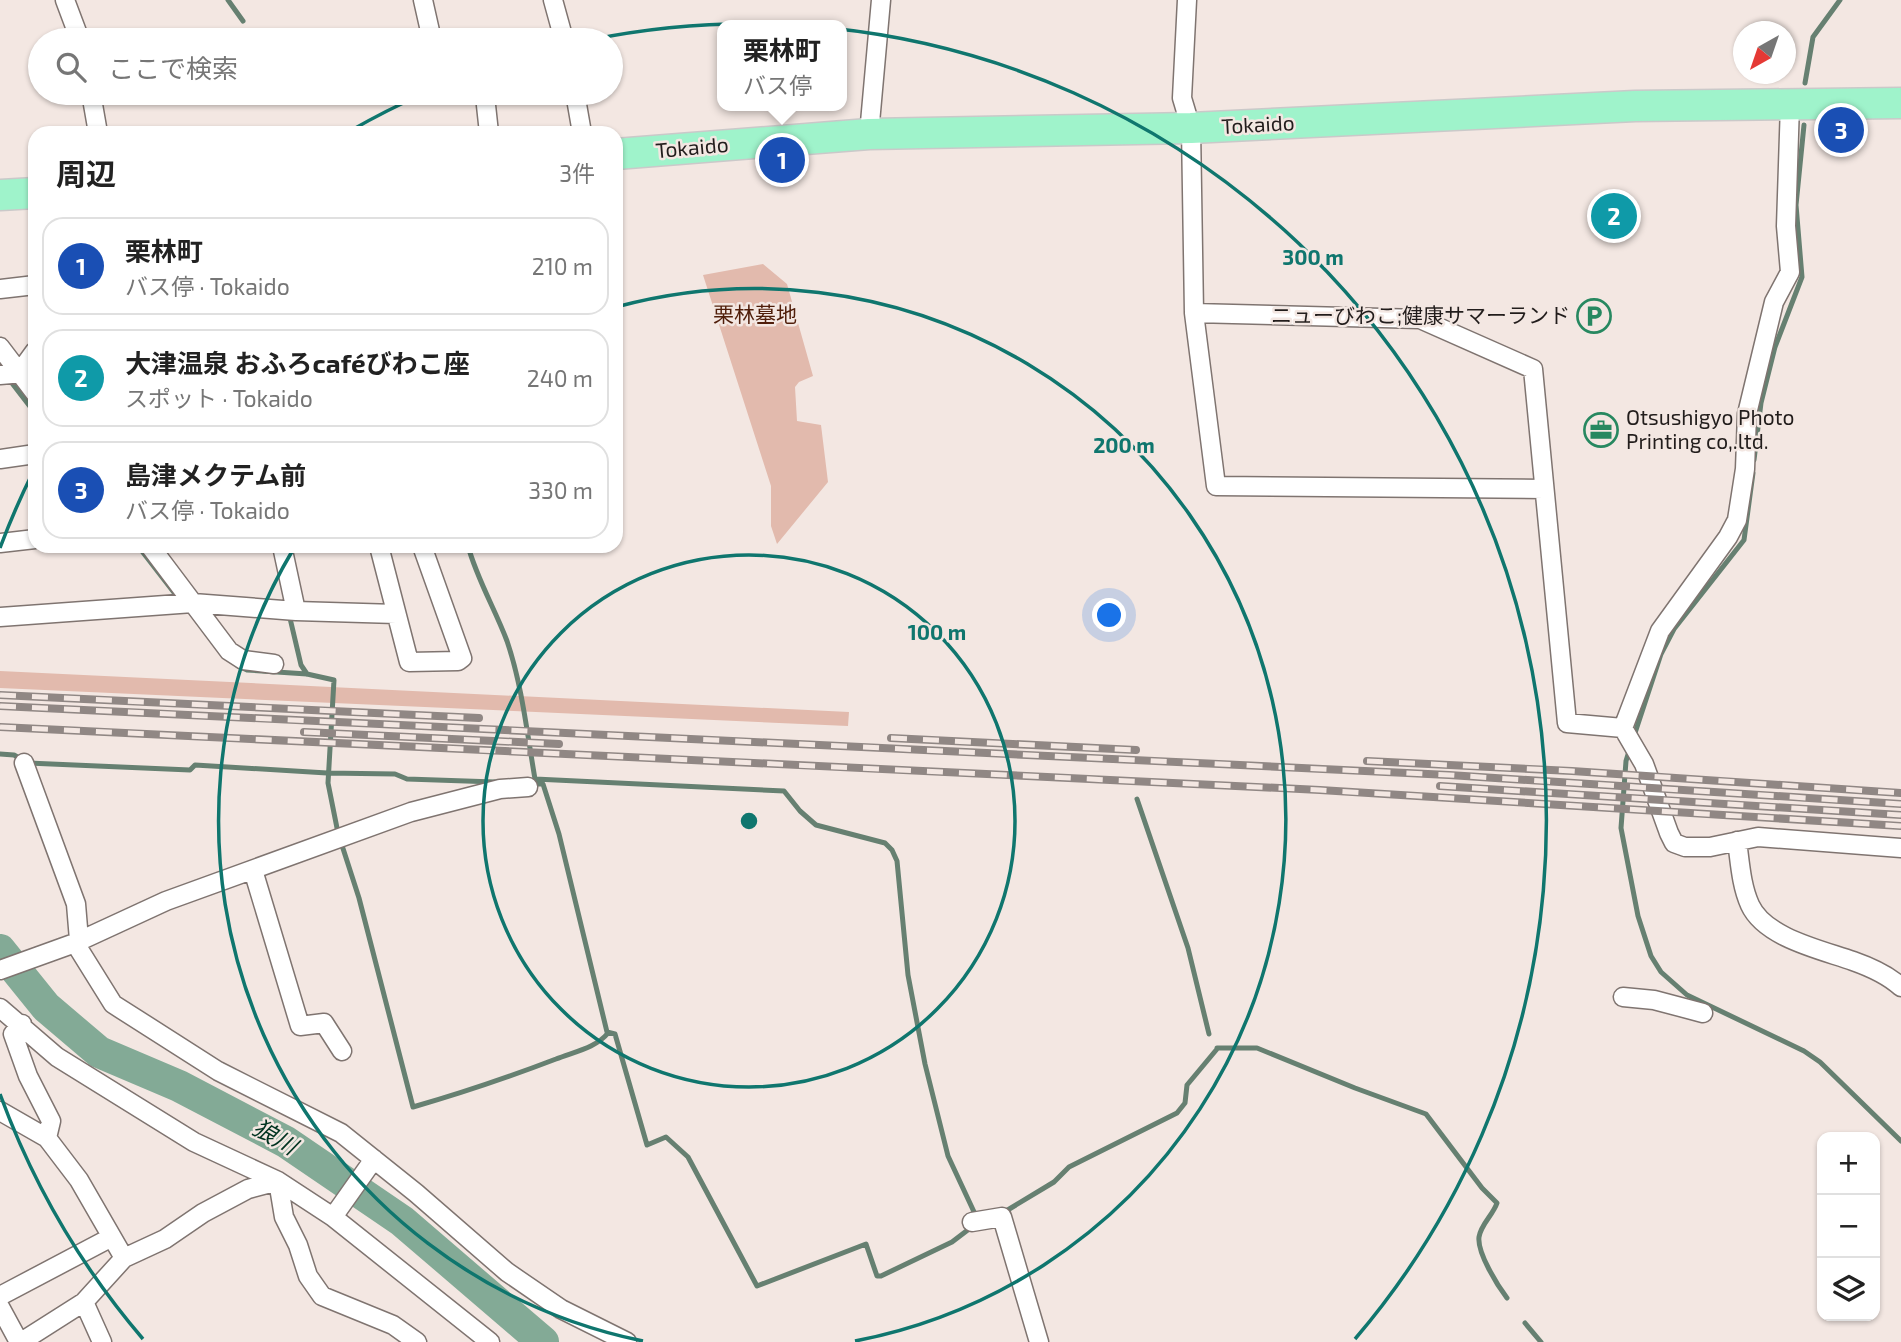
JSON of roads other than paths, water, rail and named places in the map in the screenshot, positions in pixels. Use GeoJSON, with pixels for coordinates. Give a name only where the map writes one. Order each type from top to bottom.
{"type":"FeatureCollection","features":[{"type":"Feature","properties":{"kind":"highway","name":"Tokaido"},"geometry":{"type":"LineString","coordinates":[[623,153],[869,134],[1191,128],[1635,106],[1901,103]]}},
{"type":"Feature","properties":{"kind":"highway"},"geometry":{"type":"LineString","coordinates":[[0,195],[28,193]]}},
{"type":"Feature","properties":{"kind":"street"},"geometry":{"type":"LineString","coordinates":[[65,0],[76,28]]}},
{"type":"Feature","properties":{"kind":"street"},"geometry":{"type":"LineString","coordinates":[[423,0],[429,28]]}},
{"type":"Feature","properties":{"kind":"street"},"geometry":{"type":"LineString","coordinates":[[553,0],[561,28]]}},
{"type":"Feature","properties":{"kind":"street"},"geometry":{"type":"LineString","coordinates":[[869,134],[881,0]]}},
{"type":"Feature","properties":{"kind":"street"},"geometry":{"type":"LineString","coordinates":[[1187,0],[1182,98],[1191,128],[1194,313],[1216,486],[1544,489]]}},
{"type":"Feature","properties":{"kind":"street"},"geometry":{"type":"LineString","coordinates":[[1790,104],[1786,226],[1790,272],[1774,302],[1747,414],[1745,469],[1737,520],[1728,537],[1660,631],[1629,736],[1644,764],[1663,821],[1674,843],[1685,847],[1710,846],[1758,837],[1901,848]]}},
{"type":"Feature","properties":{"kind":"street"},"geometry":{"type":"LineString","coordinates":[[93,105],[97,126]]}},
{"type":"Feature","properties":{"kind":"street"},"geometry":{"type":"LineString","coordinates":[[486,105],[488,126]]}},
{"type":"Feature","properties":{"kind":"street"},"geometry":{"type":"LineString","coordinates":[[577,105],[581,126]]}},
{"type":"Feature","properties":{"kind":"street"},"geometry":{"type":"LineString","coordinates":[[0,289],[28,286]]}},
{"type":"Feature","properties":{"kind":"street"},"geometry":{"type":"LineString","coordinates":[[1194,313],[1420,319],[1533,369],[1567,723],[1629,736]]}},
{"type":"Feature","properties":{"kind":"street"},"geometry":{"type":"LineString","coordinates":[[0,347],[27,372]]}},
{"type":"Feature","properties":{"kind":"street"},"geometry":{"type":"LineString","coordinates":[[0,375],[27,372]]}},
{"type":"Feature","properties":{"kind":"street"},"geometry":{"type":"LineString","coordinates":[[0,458],[28,455]]}},
{"type":"Feature","properties":{"kind":"street"},"geometry":{"type":"LineString","coordinates":[[0,543],[28,540]]}},
{"type":"Feature","properties":{"kind":"street"},"geometry":{"type":"LineString","coordinates":[[155,553],[236,657],[274,664]]}},
{"type":"Feature","properties":{"kind":"street"},"geometry":{"type":"LineString","coordinates":[[284,553],[296,611]]}},
{"type":"Feature","properties":{"kind":"street"},"geometry":{"type":"LineString","coordinates":[[381,553],[409,662],[458,661],[462,658],[424,553]]}},
{"type":"Feature","properties":{"kind":"street"},"geometry":{"type":"LineString","coordinates":[[0,617],[193,603],[296,611],[396,614]]}},
{"type":"Feature","properties":{"kind":"street"},"geometry":{"type":"LineString","coordinates":[[24,763],[76,904],[77,942],[113,1004],[218,1071],[341,1133],[372,1162],[416,1193],[507,1272],[561,1309],[626,1342]]}},
{"type":"Feature","properties":{"kind":"street"},"geometry":{"type":"LineString","coordinates":[[0,970],[77,942],[166,901],[411,812],[500,789],[528,787]]}},
{"type":"Feature","properties":{"kind":"street"},"geometry":{"type":"LineString","coordinates":[[1737,841],[1743,882],[1751,908],[1778,935],[1866,966],[1901,987]]}},
{"type":"Feature","properties":{"kind":"street"},"geometry":{"type":"LineString","coordinates":[[253,870],[300,1026],[324,1023],[342,1051]]}},
{"type":"Feature","properties":{"kind":"street"},"geometry":{"type":"LineString","coordinates":[[1623,997],[1654,1000],[1703,1013]]}},
{"type":"Feature","properties":{"kind":"street"},"geometry":{"type":"LineString","coordinates":[[0,1008],[57,1056],[194,1142],[278,1181],[335,1215],[490,1342]]}},
{"type":"Feature","properties":{"kind":"street"},"geometry":{"type":"LineString","coordinates":[[22,1024],[13,1034],[28,1076],[51,1121],[47,1138]]}},
{"type":"Feature","properties":{"kind":"street"},"geometry":{"type":"LineString","coordinates":[[0,1111],[47,1138],[79,1180],[110,1238],[124,1258]]}},
{"type":"Feature","properties":{"kind":"street"},"geometry":{"type":"LineString","coordinates":[[335,1215],[372,1162]]}},
{"type":"Feature","properties":{"kind":"street"},"geometry":{"type":"LineString","coordinates":[[0,1307],[20,1342],[84,1302],[124,1258],[165,1238],[203,1213],[248,1189],[278,1181]]}},
{"type":"Feature","properties":{"kind":"street"},"geometry":{"type":"LineString","coordinates":[[278,1181],[284,1217],[298,1245],[308,1276],[322,1296],[393,1325],[417,1342]]}},
{"type":"Feature","properties":{"kind":"street"},"geometry":{"type":"LineString","coordinates":[[972,1222],[1002,1217],[1039,1342]]}},
{"type":"Feature","properties":{"kind":"street"},"geometry":{"type":"LineString","coordinates":[[0,1296],[110,1238]]}},
{"type":"Feature","properties":{"kind":"street"},"geometry":{"type":"LineString","coordinates":[[84,1302],[102,1342]]}},
{"type":"Feature","properties":{"kind":"waterway"},"geometry":{"type":"LineString","coordinates":[[228,0],[243,21]]}},
{"type":"Feature","properties":{"kind":"waterway"},"geometry":{"type":"LineString","coordinates":[[1805,83],[1813,37],[1840,0]]}},
{"type":"Feature","properties":{"kind":"waterway"},"geometry":{"type":"LineString","coordinates":[[1754,460],[1761,403],[1775,347],[1802,277],[1796,205],[1804,125]]}},
{"type":"Feature","properties":{"kind":"waterway"},"geometry":{"type":"LineString","coordinates":[[8,378],[28,404]]}},
{"type":"Feature","properties":{"kind":"waterway"},"geometry":{"type":"LineString","coordinates":[[1634,736],[1661,654],[1674,629],[1744,540],[1753,473]]}},
{"type":"Feature","properties":{"kind":"waterway"},"geometry":{"type":"LineString","coordinates":[[143,553],[179,599]]}},
{"type":"Feature","properties":{"kind":"waterway"},"geometry":{"type":"LineString","coordinates":[[470,553],[507,641],[517,675],[535,779],[784,791],[816,825],[885,843],[892,850],[897,861],[908,975],[925,1064],[948,1156],[975,1214],[979,1217]]}},
{"type":"Feature","properties":{"kind":"waterway"},"geometry":{"type":"LineString","coordinates":[[289,614],[301,665],[307,674]]}},
{"type":"Feature","properties":{"kind":"waterway"},"geometry":{"type":"LineString","coordinates":[[238,666],[247,670],[307,674],[334,680],[328,783],[338,833],[359,898],[413,1107],[584,1049],[608,1033]]}},
{"type":"Feature","properties":{"kind":"waterway"},"geometry":{"type":"LineString","coordinates":[[1630,748],[1626,761],[1621,828],[1638,916],[1651,956],[1661,972],[1687,995],[1804,1051],[1820,1062],[1901,1141]]}},
{"type":"Feature","properties":{"kind":"waterway"},"geometry":{"type":"LineString","coordinates":[[0,754],[14,755],[28,763],[190,770],[195,765],[395,774],[407,779],[495,782]]}},
{"type":"Feature","properties":{"kind":"waterway"},"geometry":{"type":"LineString","coordinates":[[529,784],[543,784],[559,834],[607,1032],[615,1034],[647,1145],[666,1137],[688,1157],[757,1286],[866,1244],[877,1276],[881,1276],[952,1242],[973,1226]]}},
{"type":"Feature","properties":{"kind":"waterway"},"geometry":{"type":"LineString","coordinates":[[1137,799],[1188,948],[1209,1034]]}},
{"type":"Feature","properties":{"kind":"waterway","name":"狼川"},"geometry":{"type":"LineString","coordinates":[[0,950],[46,1007],[99,1052],[179,1086],[286,1142],[402,1221],[543,1342]]}},
{"type":"Feature","properties":{"kind":"waterway"},"geometry":{"type":"LineString","coordinates":[[1217,1048],[1257,1048],[1426,1114],[1482,1188],[1497,1203],[1482,1228],[1479,1244],[1489,1269],[1507,1298]]}},
{"type":"Feature","properties":{"kind":"waterway"},"geometry":{"type":"LineString","coordinates":[[1001,1214],[1054,1182],[1069,1167],[1177,1113],[1185,1103],[1187,1085],[1217,1049]]}},
{"type":"Feature","properties":{"kind":"waterway"},"geometry":{"type":"LineString","coordinates":[[1525,1323],[1541,1342]]}},
{"type":"Feature","properties":{"kind":"railway"},"geometry":{"type":"LineString","coordinates":[[0,695],[479,718]]}},
{"type":"Feature","properties":{"kind":"railway"},"geometry":{"type":"LineString","coordinates":[[0,706],[1449,775],[1901,804]]}},
{"type":"Feature","properties":{"kind":"railway"},"geometry":{"type":"LineString","coordinates":[[0,727],[1320,790],[1901,826]]}},
{"type":"Feature","properties":{"kind":"railway"},"geometry":{"type":"LineString","coordinates":[[304,732],[559,744]]}},
{"type":"Feature","properties":{"kind":"railway"},"geometry":{"type":"LineString","coordinates":[[891,738],[1136,750]]}},
{"type":"Feature","properties":{"kind":"railway"},"geometry":{"type":"LineString","coordinates":[[1367,761],[1572,771],[1901,793]]}},
{"type":"Feature","properties":{"kind":"railway"},"geometry":{"type":"LineString","coordinates":[[1440,786],[1901,815]]}},
{"type":"Feature","properties":{"kind":"place","name":"島津メクテム前"},"geometry":{"type":"Point","coordinates":[1841,130]}},
{"type":"Feature","properties":{"kind":"place","name":"栗林町"},"geometry":{"type":"Point","coordinates":[782,160]}},
{"type":"Feature","properties":{"kind":"place","name":"大津温泉 おふろcaféびわこ座"},"geometry":{"type":"Point","coordinates":[1614,216]}},
{"type":"Feature","properties":{"kind":"place","name":"ニューびわこ;健康サマーランド"},"geometry":{"type":"Point","coordinates":[1594,316]}},
{"type":"Feature","properties":{"kind":"place","name":"Otsushigyo Photo Printing co,.ltd."},"geometry":{"type":"Point","coordinates":[1601,430]}},
{"type":"Feature","properties":{"kind":"park label","name":"栗林墓地"},"geometry":{"type":"Point","coordinates":[755,315]}}]}
